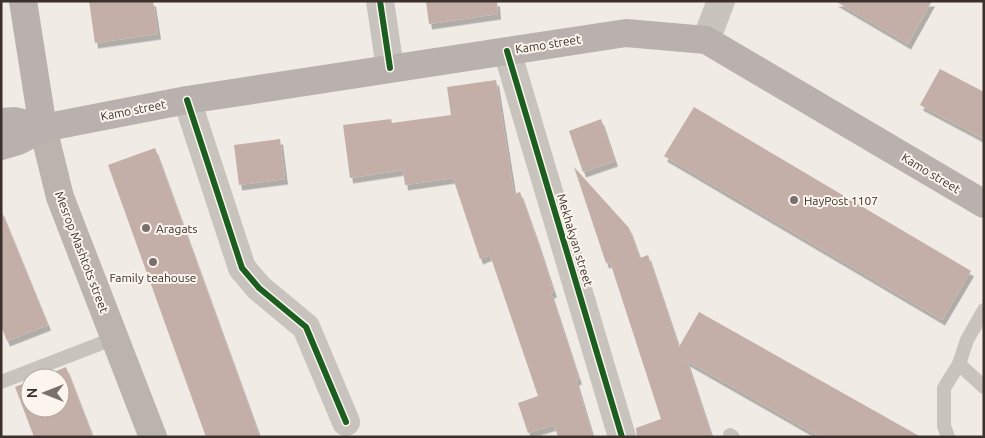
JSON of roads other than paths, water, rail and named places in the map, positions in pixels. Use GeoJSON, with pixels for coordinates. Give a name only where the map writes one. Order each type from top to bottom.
{"type":"FeatureCollection","features":[{"type":"Feature","properties":{"kind":"main road","name":"Mesrop Mashtots street"},"geometry":{"type":"LineString","coordinates":[[23,1],[43,128],[60,197],[153,437]]}},
{"type":"Feature","properties":{"kind":"main road","name":"Kamo street"},"geometry":{"type":"LineString","coordinates":[[43,128],[186,100],[626,32],[706,40],[984,204]]}},
{"type":"Feature","properties":{"kind":"main road"},"geometry":{"type":"LineString","coordinates":[[1,122],[15,121],[43,128]]}},
{"type":"Feature","properties":{"kind":"main road"},"geometry":{"type":"LineString","coordinates":[[1,146],[18,141],[43,128]]}},
{"type":"Feature","properties":{"kind":"street"},"geometry":{"type":"LineString","coordinates":[[380,1],[390,68]]}},
{"type":"Feature","properties":{"kind":"street"},"geometry":{"type":"LineString","coordinates":[[706,40],[721,1]]}},
{"type":"Feature","properties":{"kind":"street","name":"Mekhakyan street"},"geometry":{"type":"LineString","coordinates":[[507,50],[622,437]]}},
{"type":"Feature","properties":{"kind":"street"},"geometry":{"type":"LineString","coordinates":[[186,100],[242,268],[259,288],[306,327],[346,422]]}},
{"type":"Feature","properties":{"kind":"lane"},"geometry":{"type":"LineString","coordinates":[[948,437],[944,426],[944,388],[959,364],[967,340],[984,310]]}},
{"type":"Feature","properties":{"kind":"lane"},"geometry":{"type":"LineString","coordinates":[[1,382],[115,338]]}},
{"type":"Feature","properties":{"kind":"lane"},"geometry":{"type":"LineString","coordinates":[[959,364],[984,387]]}},
{"type":"Feature","properties":{"kind":"place","name":"HayPost 1107"},"geometry":{"type":"Point","coordinates":[794,200]}},
{"type":"Feature","properties":{"kind":"place","name":"Aragats"},"geometry":{"type":"Point","coordinates":[146,228]}},
{"type":"Feature","properties":{"kind":"place","name":"Family teahouse"},"geometry":{"type":"Point","coordinates":[153,262]}}]}
